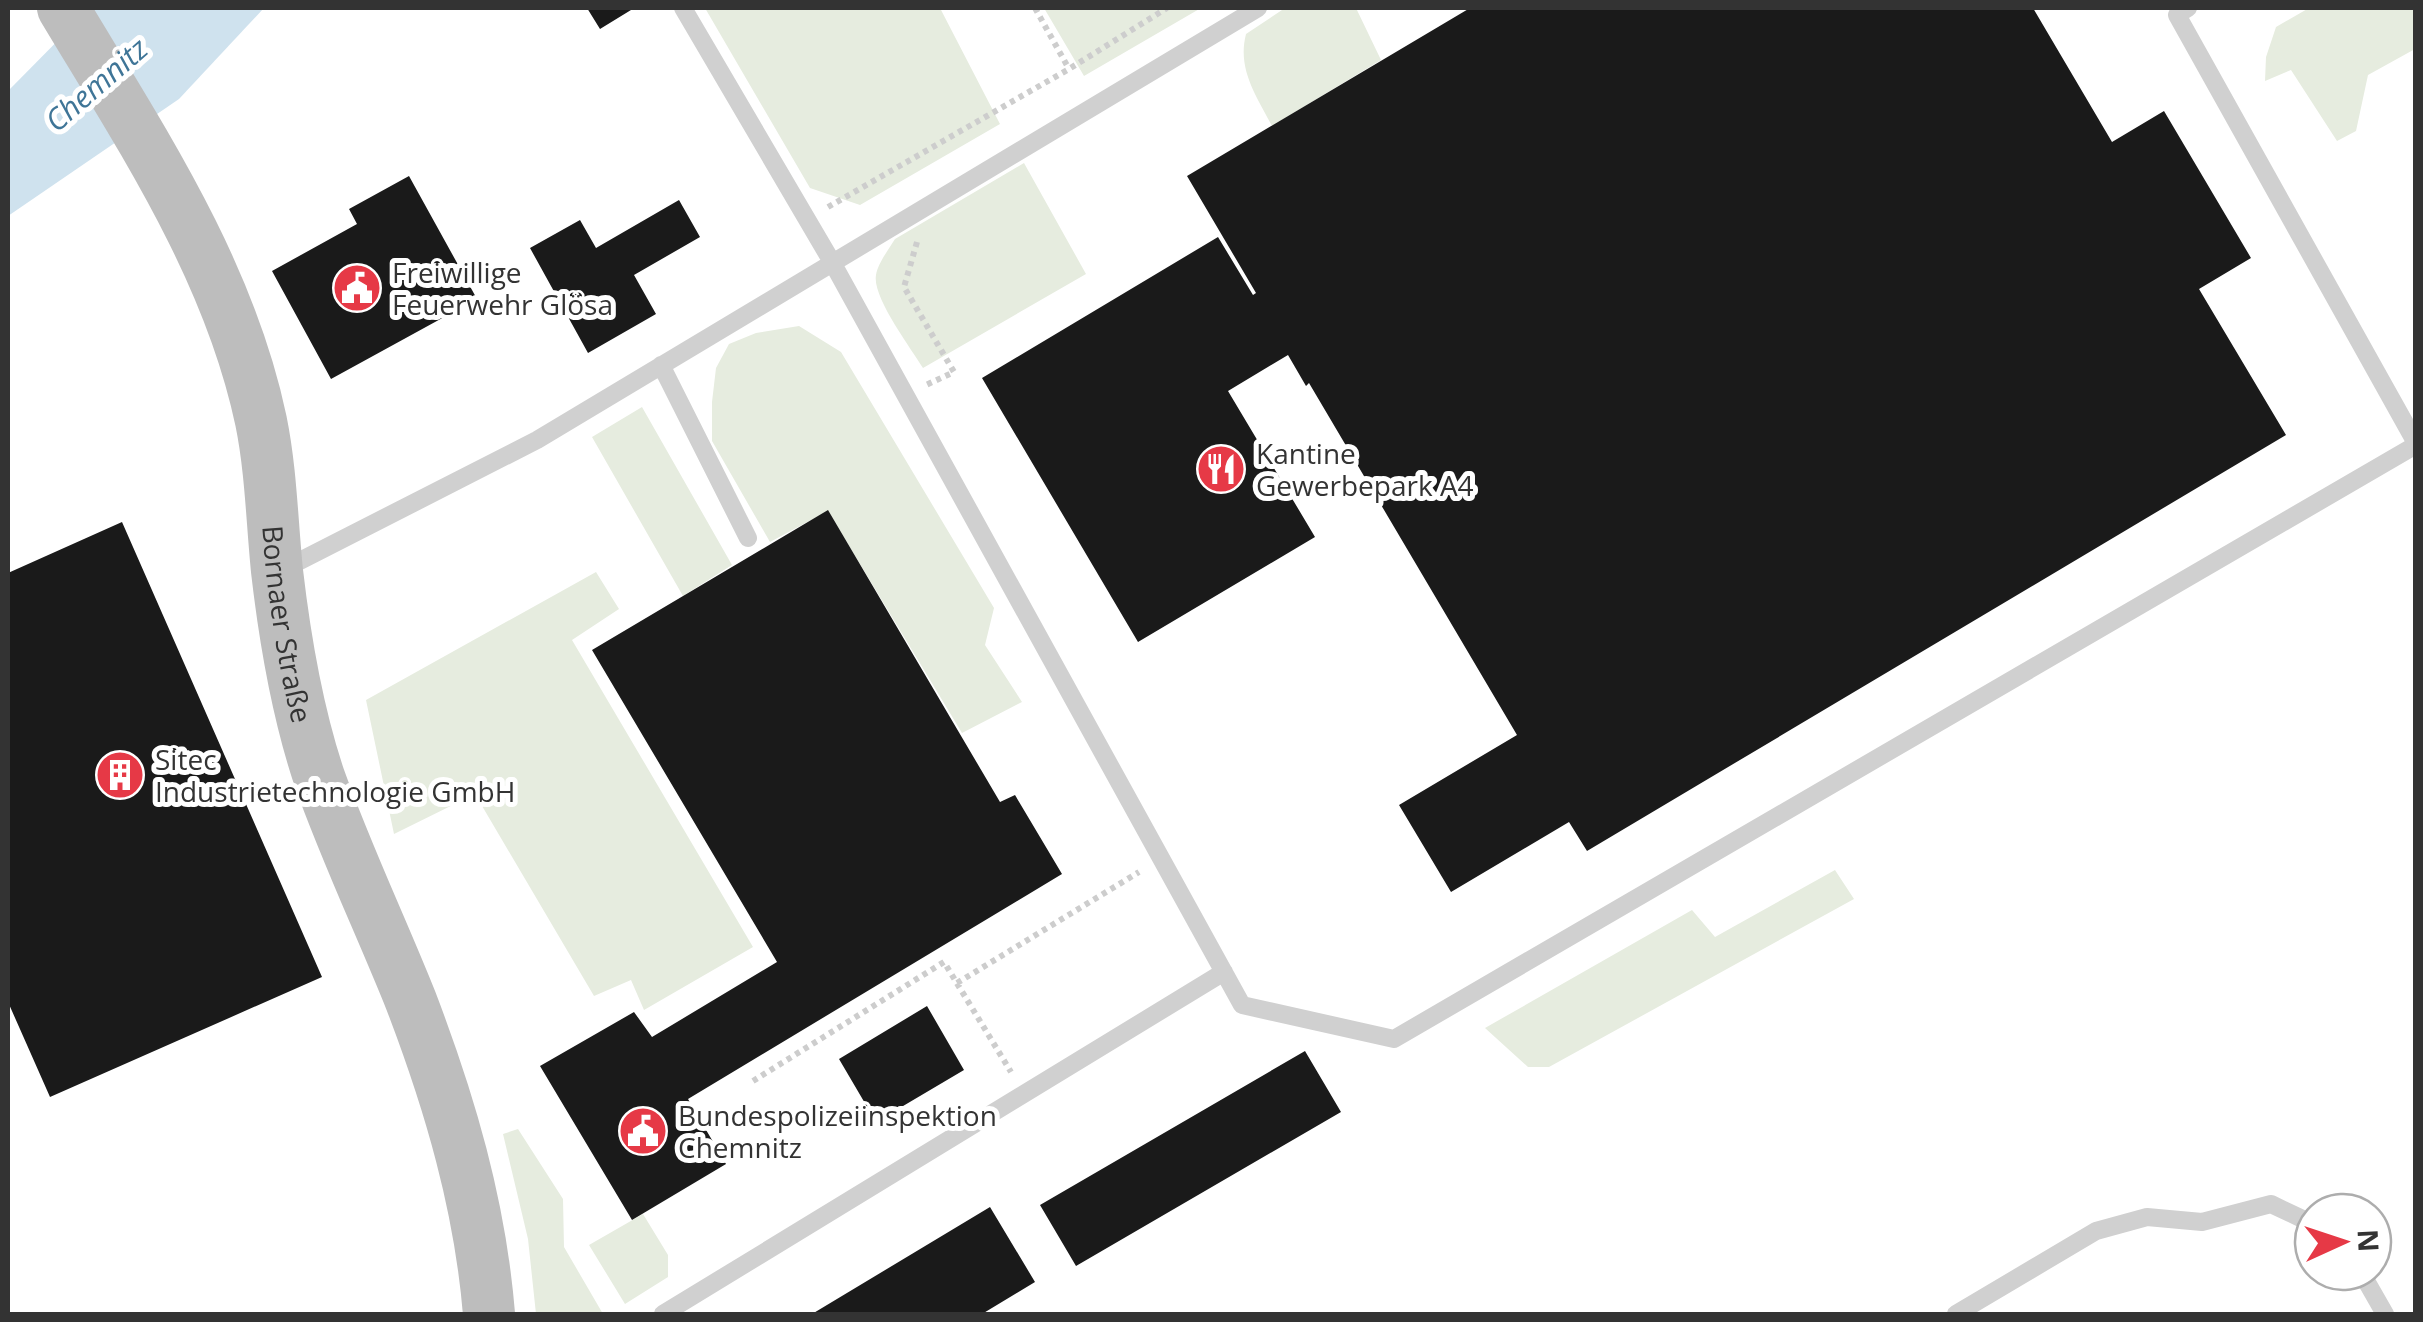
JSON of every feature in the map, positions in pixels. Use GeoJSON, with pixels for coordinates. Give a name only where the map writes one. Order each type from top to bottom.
{"type":"FeatureCollection","features":[{"type":"Feature","properties":{"kind":"main road","name":"Bornaer Straße"},"geometry":{"type":"LineString","coordinates":[[63,8],[164,178],[209,267],[250,378],[262,422],[295,688],[319,776],[410,1000],[466,1164],[479,1226],[489,1314]]}},
{"type":"Feature","properties":{"kind":"lane"},"geometry":{"type":"LineString","coordinates":[[682,8],[832,262],[1242,1005],[1394,1039],[2416,444],[2176,15],[2188,8]]}},
{"type":"Feature","properties":{"kind":"lane"},"geometry":{"type":"LineString","coordinates":[[278,572],[536,440],[1258,8]]}},
{"type":"Feature","properties":{"kind":"lane"},"geometry":{"type":"LineString","coordinates":[[661,365],[748,538]]}},
{"type":"Feature","properties":{"kind":"lane"},"geometry":{"type":"LineString","coordinates":[[663,1314],[1224,972]]}},
{"type":"Feature","properties":{"kind":"lane"},"geometry":{"type":"LineString","coordinates":[[1956,1314],[2096,1231],[2148,1218],[2202,1222],[2271,1204],[2293,1214]]}},
{"type":"Feature","properties":{"kind":"lane"},"geometry":{"type":"LineString","coordinates":[[2372,1292],[2385,1314]]}},
{"type":"Feature","properties":{"kind":"path"},"geometry":{"type":"LineString","coordinates":[[1035,8],[1070,69]]}},
{"type":"Feature","properties":{"kind":"path"},"geometry":{"type":"LineString","coordinates":[[807,219],[1070,69],[1168,8]]}},
{"type":"Feature","properties":{"kind":"path"},"geometry":{"type":"LineString","coordinates":[[901,221],[918,243],[904,287],[954,372],[906,395]]}},
{"type":"Feature","properties":{"kind":"path"},"geometry":{"type":"LineString","coordinates":[[957,983],[1162,859]]}},
{"type":"Feature","properties":{"kind":"path"},"geometry":{"type":"LineString","coordinates":[[753,1081],[944,962],[1024,1094]]}},
{"type":"Feature","properties":{"kind":"shaded area"},"geometry":{"type":"Polygon","coordinates":[[[705,8],[940,8],[1000,124],[860,205],[810,188],[705,8]]]}},
{"type":"Feature","properties":{"kind":"shaded area"},"geometry":{"type":"Polygon","coordinates":[[[1044,8],[1201,8],[1084,76],[1044,8]]]}},
{"type":"Feature","properties":{"kind":"shaded area"},"geometry":{"type":"Polygon","coordinates":[[[1285,8],[1356,8],[1381,60],[1272,126],[1250,82],[1244,47],[1246,34],[1285,8]]]}},
{"type":"Feature","properties":{"kind":"shaded area"},"geometry":{"type":"Polygon","coordinates":[[[2309,8],[2415,8],[2415,49],[2368,75],[2356,131],[2337,141],[2291,70],[2265,81],[2266,57],[2276,27],[2309,8]]]}},
{"type":"Feature","properties":{"kind":"shaded area"},"geometry":{"type":"Polygon","coordinates":[[[1024,163],[1086,274],[923,368],[880,296],[876,284],[879,266],[895,239],[1024,163]]]}},
{"type":"Feature","properties":{"kind":"shaded area"},"geometry":{"type":"Polygon","coordinates":[[[799,326],[841,352],[994,608],[985,645],[1022,702],[962,733],[828,511],[770,542],[712,441],[716,368],[729,344],[756,333],[799,326]]]}},
{"type":"Feature","properties":{"kind":"shaded area"},"geometry":{"type":"Polygon","coordinates":[[[642,407],[732,565],[683,596],[592,437],[642,407]]]}},
{"type":"Feature","properties":{"kind":"shaded area"},"geometry":{"type":"Polygon","coordinates":[[[596,572],[619,609],[572,640],[753,947],[644,1010],[631,980],[594,996],[475,794],[394,834],[366,700],[596,572]]]}},
{"type":"Feature","properties":{"kind":"shaded area"},"geometry":{"type":"Polygon","coordinates":[[[1835,870],[1854,899],[1549,1067],[1528,1067],[1485,1028],[1692,910],[1715,937],[1835,870]]]}},
{"type":"Feature","properties":{"kind":"shaded area"},"geometry":{"type":"Polygon","coordinates":[[[518,1129],[563,1199],[564,1247],[603,1314],[536,1314],[528,1239],[503,1134],[518,1129]]]}},
{"type":"Feature","properties":{"kind":"shaded area"},"geometry":{"type":"Polygon","coordinates":[[[643,1214],[668,1255],[668,1277],[625,1304],[589,1245],[643,1214]]]}},
{"type":"Feature","properties":{"kind":"water","name":"Chemnitz"},"geometry":{"type":"Polygon","coordinates":[[[90,8],[264,8],[179,99],[8,216],[8,91],[90,8]]]}},
{"type":"Feature","properties":{"kind":"building"},"geometry":{"type":"Polygon","coordinates":[[[587,8],[630,8],[631,10],[600,29],[587,8]]]}},
{"type":"Feature","properties":{"kind":"building"},"geometry":{"type":"Polygon","coordinates":[[[1470,8],[2033,8],[2112,142],[2164,111],[2251,258],[2199,289],[2286,435],[1587,851],[1569,822],[1451,892],[1399,805],[1517,735],[1309,383],[1306,386],[1288,355],[1228,391],[1315,537],[1138,642],[982,378],[1218,237],[1253,295],[1256,293],[1187,176],[1470,8]]]}},
{"type":"Feature","properties":{"kind":"building"},"geometry":{"type":"Polygon","coordinates":[[[409,176],[477,299],[331,379],[272,271],[357,224],[349,209],[409,176]]]}},
{"type":"Feature","properties":{"kind":"building"},"geometry":{"type":"Polygon","coordinates":[[[679,200],[700,237],[634,275],[656,314],[588,353],[530,248],[580,220],[596,248],[679,200]]]}},
{"type":"Feature","properties":{"kind":"building"},"geometry":{"type":"Polygon","coordinates":[[[828,510],[1000,802],[1015,795],[1062,874],[688,1099],[726,1164],[632,1220],[540,1066],[634,1012],[652,1037],[777,962],[592,650],[828,510]]]}},
{"type":"Feature","properties":{"kind":"building","name":"Sitec Industrietechnologie GmbH"},"geometry":{"type":"Polygon","coordinates":[[[122,522],[322,977],[50,1097],[8,1002],[8,573],[122,522]]]}},
{"type":"Feature","properties":{"kind":"building"},"geometry":{"type":"Polygon","coordinates":[[[927,1006],[964,1070],[876,1122],[839,1059],[927,1006]]]}},
{"type":"Feature","properties":{"kind":"building"},"geometry":{"type":"Polygon","coordinates":[[[1305,1051],[1341,1112],[1076,1266],[1040,1205],[1305,1051]]]}},
{"type":"Feature","properties":{"kind":"building"},"geometry":{"type":"Polygon","coordinates":[[[990,1207],[1035,1282],[982,1314],[812,1314],[990,1207]]]}},
{"type":"Feature","properties":{"kind":"place","name":"Freiwillige Feuerwehr Glösa"},"geometry":{"type":"Point","coordinates":[357,288]}},
{"type":"Feature","properties":{"kind":"place","name":"Kantine Gewerbepark A4"},"geometry":{"type":"Point","coordinates":[1221,469]}},
{"type":"Feature","properties":{"kind":"place","name":"Sitec Industrietechnologie GmbH"},"geometry":{"type":"Point","coordinates":[120,775]}},
{"type":"Feature","properties":{"kind":"place","name":"Bundespolizeiinspektion Chemnitz"},"geometry":{"type":"Point","coordinates":[643,1131]}}]}
